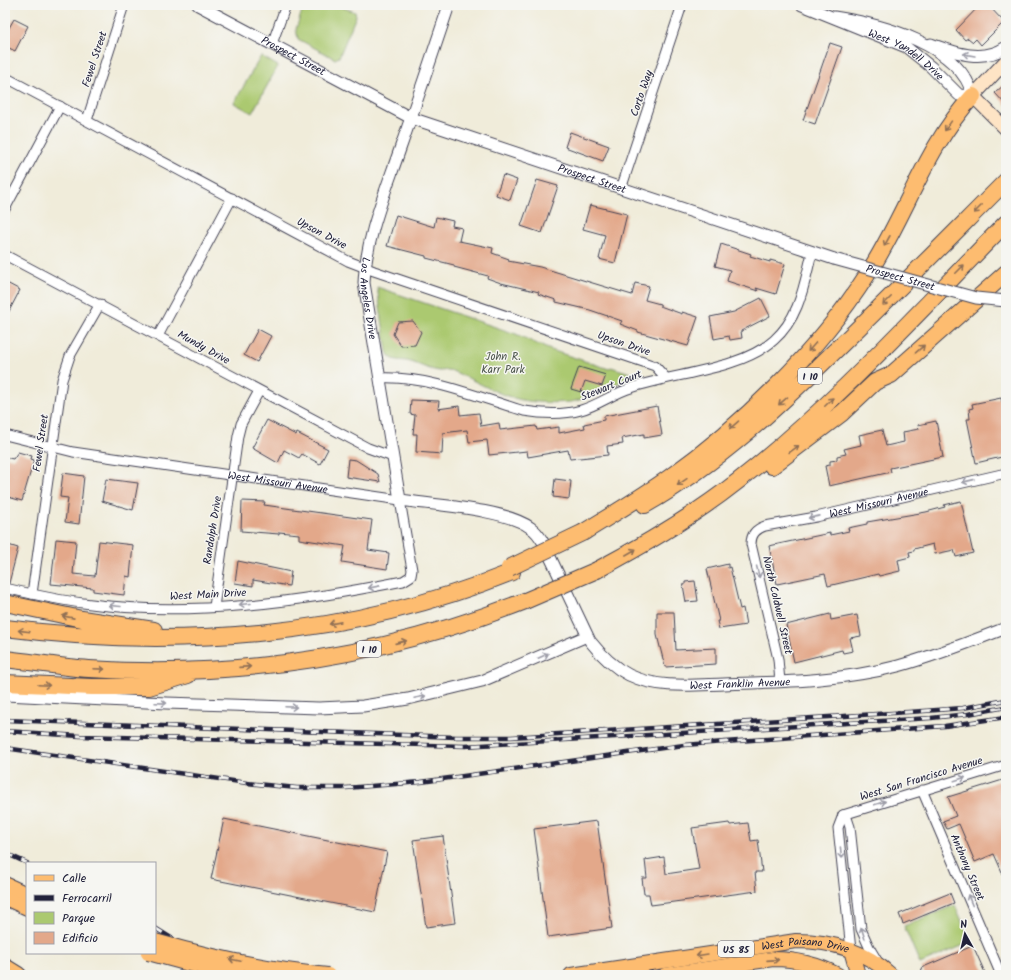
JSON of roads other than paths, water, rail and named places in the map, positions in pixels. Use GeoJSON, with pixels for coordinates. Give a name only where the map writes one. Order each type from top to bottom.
{"type":"FeatureCollection","features":[{"type":"Feature","properties":{"kind":"highway"},"geometry":{"type":"LineString","coordinates":[[585,535],[664,481],[705,450],[748,414],[819,339],[868,275],[899,221],[939,140],[959,111],[973,96]]}},
{"type":"Feature","properties":{"kind":"highway","name":"I 10"},"geometry":{"type":"LineString","coordinates":[[5,628],[71,636],[128,639],[203,638],[269,633],[369,617],[441,597],[511,570],[585,535],[670,491],[741,439],[799,387],[1006,181]]}},
{"type":"Feature","properties":{"kind":"highway","name":"I 10"},"geometry":{"type":"LineString","coordinates":[[5,659],[88,669],[206,670],[329,658],[366,650],[456,626],[525,601],[597,570],[677,525],[736,482],[817,414],[1006,222]]}},
{"type":"Feature","properties":{"kind":"highway"},"geometry":{"type":"LineString","coordinates":[[736,482],[767,470],[818,432],[875,382],[891,375],[1006,273]]}},
{"type":"Feature","properties":{"kind":"highway"},"geometry":{"type":"LineString","coordinates":[[5,603],[106,624],[203,638]]}},
{"type":"Feature","properties":{"kind":"highway"},"geometry":{"type":"LineString","coordinates":[[5,683],[92,687],[149,687],[206,670]]}},
{"type":"Feature","properties":{"kind":"highway"},"geometry":{"type":"LineString","coordinates":[[5,966],[18,975]]}},
{"type":"Feature","properties":{"kind":"main road"},"geometry":{"type":"LineString","coordinates":[[1006,61],[973,96],[1006,128]]}},
{"type":"Feature","properties":{"kind":"main road"},"geometry":{"type":"LineString","coordinates":[[5,884],[26,894]]}},
{"type":"Feature","properties":{"kind":"main road"},"geometry":{"type":"LineString","coordinates":[[5,898],[26,908]]}},
{"type":"Feature","properties":{"kind":"main road"},"geometry":{"type":"LineString","coordinates":[[156,941],[182,949],[263,966],[328,975]]}},
{"type":"Feature","properties":{"kind":"main road","name":"West Paisano Drive"},"geometry":{"type":"LineString","coordinates":[[571,975],[796,941],[829,943],[851,950],[871,959],[886,971]]}},
{"type":"Feature","properties":{"kind":"main road"},"geometry":{"type":"LineString","coordinates":[[851,950],[858,975]]}},
{"type":"Feature","properties":{"kind":"main road"},"geometry":{"type":"LineString","coordinates":[[152,954],[239,975]]}},
{"type":"Feature","properties":{"kind":"main road","name":"West Paisano Drive"},"geometry":{"type":"LineString","coordinates":[[665,975],[773,959],[788,959],[810,963],[838,975]]}},
{"type":"Feature","properties":{"kind":"street","name":"Fewel Street"},"geometry":{"type":"LineString","coordinates":[[87,120],[124,5]]}},
{"type":"Feature","properties":{"kind":"street","name":"Prospect Street"},"geometry":{"type":"LineString","coordinates":[[198,5],[411,118],[812,253],[976,298],[1006,301]]}},
{"type":"Feature","properties":{"kind":"street"},"geometry":{"type":"LineString","coordinates":[[272,44],[286,5]]}},
{"type":"Feature","properties":{"kind":"street","name":"Los Angeles Drive"},"geometry":{"type":"LineString","coordinates":[[411,576],[412,570],[364,283],[366,251],[449,5]]}},
{"type":"Feature","properties":{"kind":"street","name":"Corto Way"},"geometry":{"type":"LineString","coordinates":[[621,189],[682,5]]}},
{"type":"Feature","properties":{"kind":"street","name":"West Yandell Drive"},"geometry":{"type":"LineString","coordinates":[[802,5],[906,47],[931,67],[959,95],[973,96],[970,83],[948,60],[917,40],[868,22],[834,17]]}},
{"type":"Feature","properties":{"kind":"street"},"geometry":{"type":"LineString","coordinates":[[917,40],[970,55],[987,55],[998,52],[1006,47]]}},
{"type":"Feature","properties":{"kind":"street","name":"Upson Drive"},"geometry":{"type":"LineString","coordinates":[[5,77],[348,261],[655,366],[666,378]]}},
{"type":"Feature","properties":{"kind":"street"},"geometry":{"type":"LineString","coordinates":[[5,209],[60,106]]}},
{"type":"Feature","properties":{"kind":"street"},"geometry":{"type":"LineString","coordinates":[[158,336],[232,198]]}},
{"type":"Feature","properties":{"kind":"street","name":"Stewart Court"},"geometry":{"type":"LineString","coordinates":[[381,378],[422,382],[524,411],[538,413],[582,410],[630,388],[738,361],[755,354],[775,340],[793,317],[801,300],[812,253]]}},
{"type":"Feature","properties":{"kind":"street","name":"Mundy Drive"},"geometry":{"type":"LineString","coordinates":[[5,255],[100,304],[368,448],[393,457]]}},
{"type":"Feature","properties":{"kind":"street","name":"Fewel Street"},"geometry":{"type":"LineString","coordinates":[[32,594],[60,389],[66,367],[100,304]]}},
{"type":"Feature","properties":{"kind":"street","name":"Randolph Drive"},"geometry":{"type":"LineString","coordinates":[[214,607],[239,430],[260,391]]}},
{"type":"Feature","properties":{"kind":"street","name":"West Missouri Avenue"},"geometry":{"type":"LineString","coordinates":[[5,435],[52,448],[501,515],[518,520],[532,528],[543,542]]}},
{"type":"Feature","properties":{"kind":"street","name":"West Missouri Avenue"},"geometry":{"type":"LineString","coordinates":[[753,534],[757,529],[765,526],[816,517],[1006,472]]}},
{"type":"Feature","properties":{"kind":"street","name":"North Coldwell Street"},"geometry":{"type":"LineString","coordinates":[[753,534],[751,544],[778,659],[780,682]]}},
{"type":"Feature","properties":{"kind":"street","name":"West Franklin Avenue"},"geometry":{"type":"LineString","coordinates":[[543,542],[587,636],[601,654],[616,668],[629,675],[654,683],[681,685],[780,682],[840,677],[896,666],[930,656],[1006,628]]}},
{"type":"Feature","properties":{"kind":"street","name":"West Main Drive"},"geometry":{"type":"LineString","coordinates":[[5,588],[82,603],[120,607],[214,607],[330,596],[403,581],[411,576]]}},
{"type":"Feature","properties":{"kind":"street"},"geometry":{"type":"LineString","coordinates":[[5,695],[122,702],[319,708],[363,706],[408,699],[482,682],[587,636]]}},
{"type":"Feature","properties":{"kind":"street","name":"West San Francisco Avenue"},"geometry":{"type":"LineString","coordinates":[[843,815],[1006,765]]}},
{"type":"Feature","properties":{"kind":"street","name":"Anthony Street"},"geometry":{"type":"LineString","coordinates":[[922,790],[1001,975]]}},
{"type":"Feature","properties":{"kind":"street"},"geometry":{"type":"LineString","coordinates":[[851,950],[838,828],[843,815],[847,818],[850,827],[861,929],[869,947],[886,971]]}},
{"type":"Feature","properties":{"kind":"railway"},"geometry":{"type":"LineString","coordinates":[[5,720],[456,737],[511,737],[924,711],[963,708],[1006,700]]}},
{"type":"Feature","properties":{"kind":"railway"},"geometry":{"type":"LineString","coordinates":[[5,731],[80,736],[465,746],[931,718],[968,714],[1006,707]]}},
{"type":"Feature","properties":{"kind":"railway"},"geometry":{"type":"LineString","coordinates":[[5,748],[247,783],[297,788],[346,788],[421,782],[684,745],[945,726],[1006,717]]}},
{"type":"Feature","properties":{"kind":"railway"},"geometry":{"type":"LineString","coordinates":[[5,853],[26,863]]}},
{"type":"Feature","properties":{"kind":"railway"},"geometry":{"type":"LineString","coordinates":[[156,929],[205,959],[227,975]]}},
{"type":"Feature","properties":{"kind":"park label","name":"John R. Karr Park"},"geometry":{"type":"Point","coordinates":[503,362]}}]}
